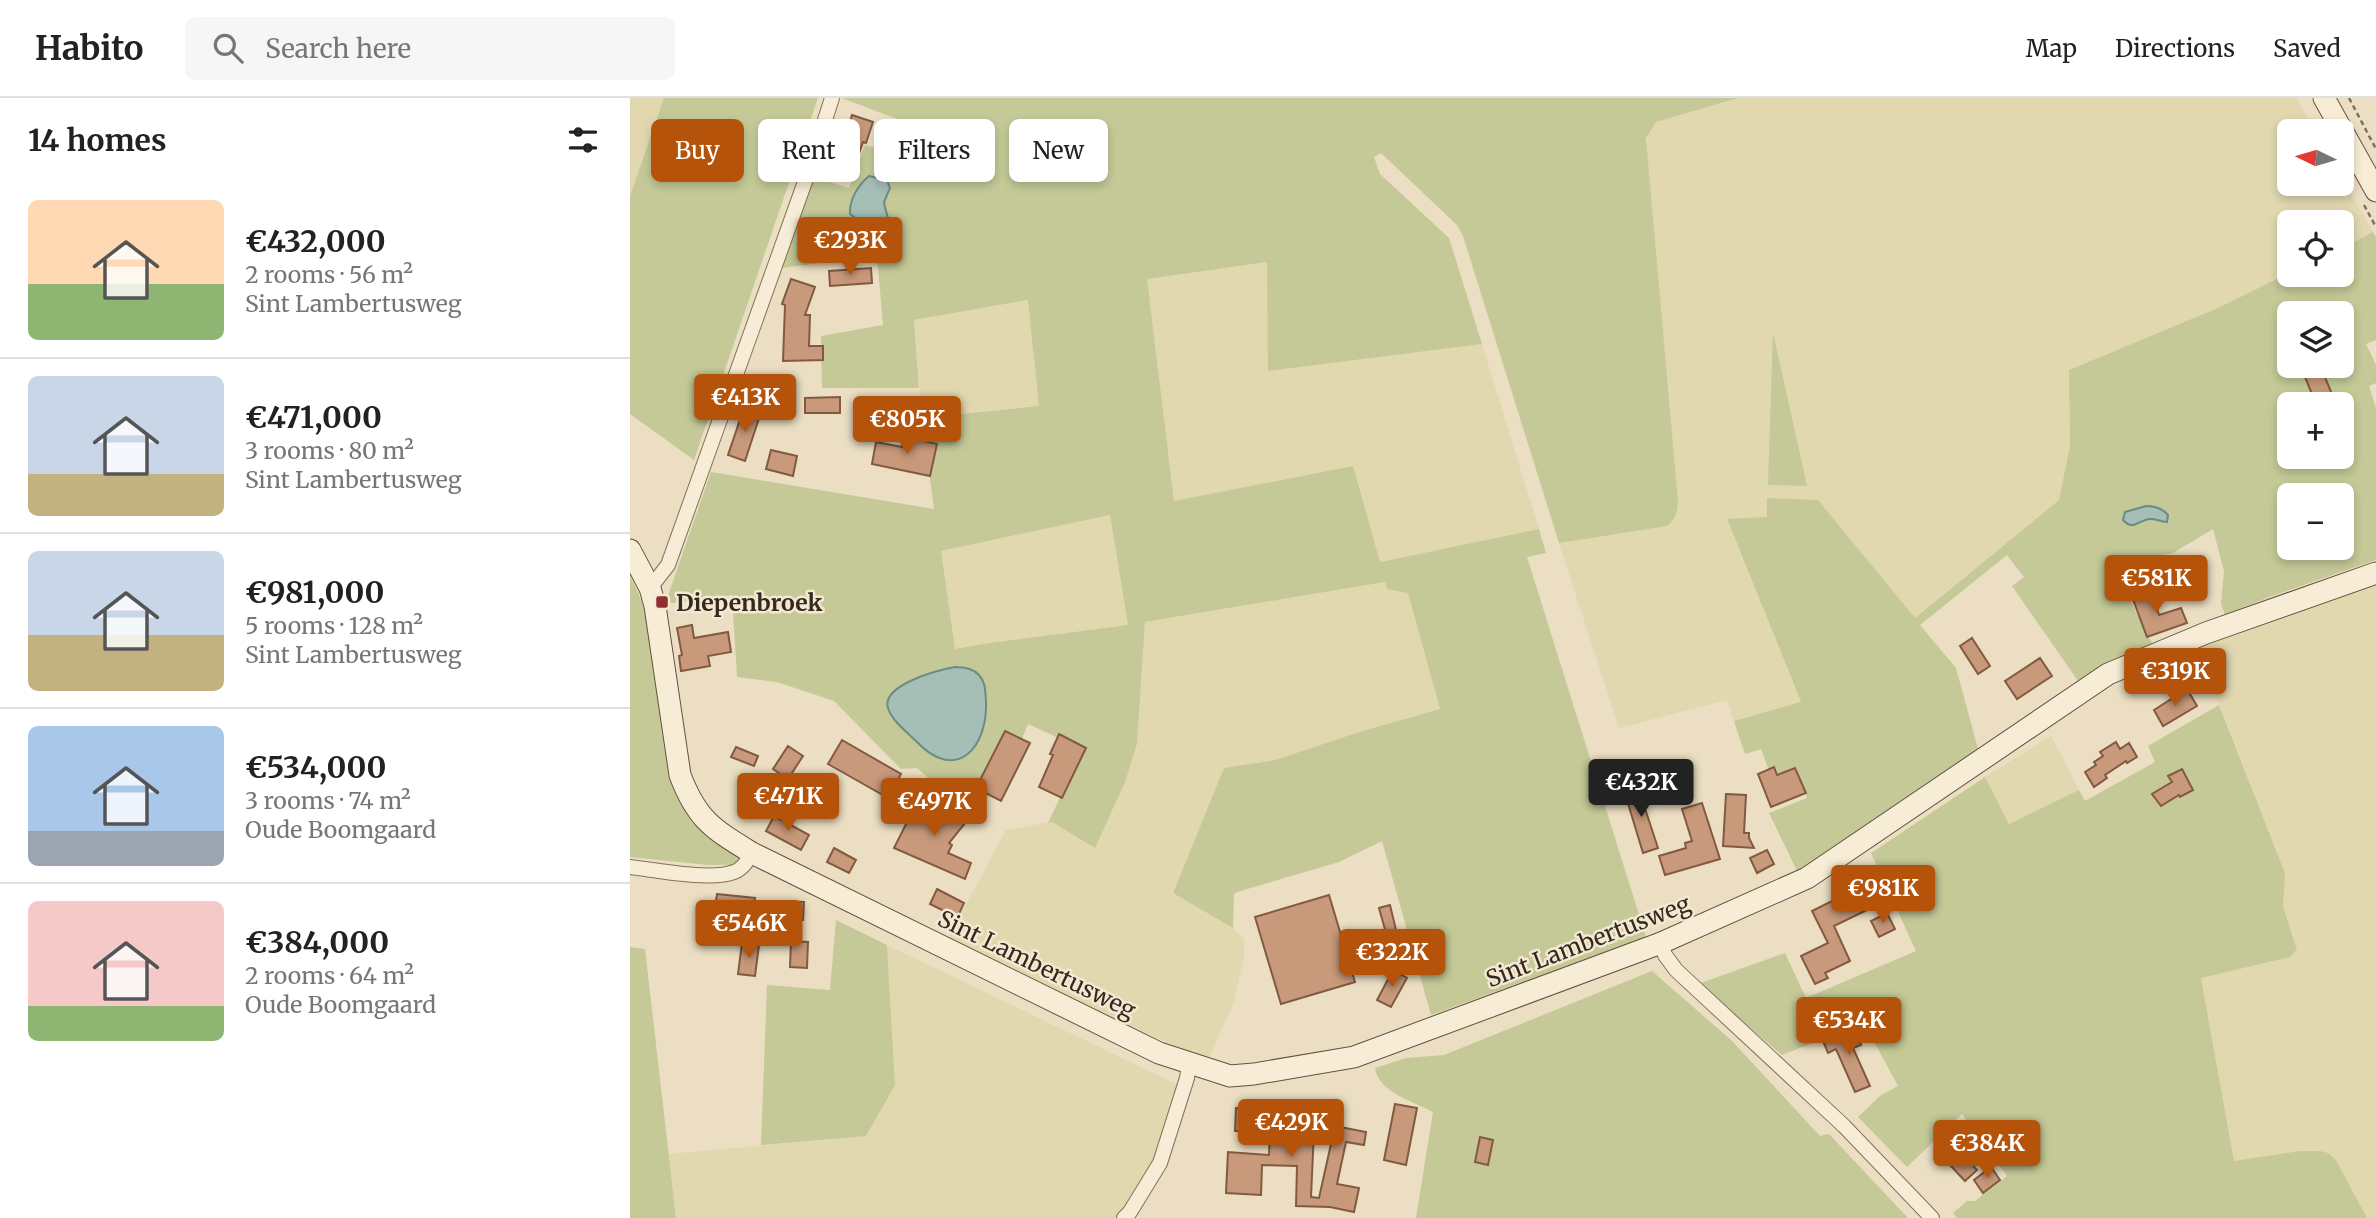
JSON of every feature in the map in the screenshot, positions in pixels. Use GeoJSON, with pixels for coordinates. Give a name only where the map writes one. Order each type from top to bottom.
{"type":"FeatureCollection","features":[{"type":"Feature","properties":{"kind":"street"},"geometry":{"type":"LineString","coordinates":[[650,588],[668,565],[807,176],[832,98]]}},
{"type":"Feature","properties":{"kind":"street"},"geometry":{"type":"LineString","coordinates":[[2323,98],[2376,191]]}},
{"type":"Feature","properties":{"kind":"street","name":"Sint Lambertusweg"},"geometry":{"type":"LineString","coordinates":[[630,550],[650,588],[660,631],[680,775],[689,800],[700,816],[718,832],[752,853],[1159,1053],[1230,1076],[1354,1057],[1661,943],[1807,878],[2108,674],[2206,633],[2376,573]]}},
{"type":"Feature","properties":{"kind":"street"},"geometry":{"type":"LineString","coordinates":[[630,867],[713,876],[735,872],[749,860],[752,853]]}},
{"type":"Feature","properties":{"kind":"street"},"geometry":{"type":"LineString","coordinates":[[1661,943],[1665,955],[1676,970],[1844,1126],[1933,1218]]}},
{"type":"Feature","properties":{"kind":"street"},"geometry":{"type":"LineString","coordinates":[[1124,1218],[1160,1163],[1189,1064]]}},
{"type":"Feature","properties":{"kind":"path"},"geometry":{"type":"LineString","coordinates":[[2349,98],[2376,149]]}},
{"type":"Feature","properties":{"kind":"shaded area"},"geometry":{"type":"Polygon","coordinates":[[[630,98],[664,98],[657,119],[651,119],[651,135],[630,196],[630,98]]]}},
{"type":"Feature","properties":{"kind":"shaded area"},"geometry":{"type":"Polygon","coordinates":[[[1738,98],[2297,98],[2308,119],[2277,119],[2277,196],[2352,196],[2373,232],[2354,242],[2354,210],[2277,210],[2277,279],[2220,307],[2069,370],[2070,446],[2059,500],[1914,618],[1882,579],[1767,499],[1767,517],[1727,520],[1801,703],[1734,721],[1727,700],[1619,728],[1559,543],[1575,539],[1649,131],[1656,122],[1738,98]]]}},
{"type":"Feature","properties":{"kind":"shaded area"},"geometry":{"type":"Polygon","coordinates":[[[1267,262],[1269,371],[1482,344],[1539,529],[1380,562],[1352,466],[1174,501],[1146,278],[1267,262]]]}},
{"type":"Feature","properties":{"kind":"shaded area"},"geometry":{"type":"Polygon","coordinates":[[[1029,300],[1039,406],[922,418],[914,320],[1029,300]]]}},
{"type":"Feature","properties":{"kind":"shaded area"},"geometry":{"type":"Polygon","coordinates":[[[1110,515],[1128,625],[954,649],[941,551],[1110,515]]]}},
{"type":"Feature","properties":{"kind":"shaded area"},"geometry":{"type":"Polygon","coordinates":[[[2376,580],[2376,1218],[2367,1218],[2336,1160],[2320,1151],[2300,1151],[2234,1162],[2201,977],[2290,957],[2297,950],[2283,906],[2285,873],[2197,647],[2376,580]]]}},
{"type":"Feature","properties":{"kind":"shaded area"},"geometry":{"type":"Polygon","coordinates":[[[1385,582],[1387,589],[1408,592],[1440,709],[1275,760],[1224,768],[1173,893],[1233,928],[1244,939],[1244,957],[1234,1002],[1207,1062],[948,938],[1006,830],[1051,822],[1095,847],[1137,744],[1145,622],[1385,582]]]}},
{"type":"Feature","properties":{"kind":"shaded area"},"geometry":{"type":"Polygon","coordinates":[[[2051,736],[2079,790],[2008,824],[1985,777],[2051,736]]]}},
{"type":"Feature","properties":{"kind":"shaded area"},"geometry":{"type":"Polygon","coordinates":[[[887,945],[1182,1087],[1169,1131],[1126,1218],[676,1218],[668,1154],[835,1139],[895,1085],[887,945]]]}},
{"type":"Feature","properties":{"kind":"green space"},"geometry":{"type":"Polygon","coordinates":[[[664,98],[818,98],[811,119],[758,119],[758,182],[789,182],[694,460],[630,414],[630,196],[651,135],[651,182],[744,182],[744,119],[657,119],[664,98]]]}},
{"type":"Feature","properties":{"kind":"green space"},"geometry":{"type":"Polygon","coordinates":[[[842,98],[1738,98],[1656,122],[1646,138],[1678,502],[1676,516],[1667,526],[1559,543],[1463,236],[1457,225],[1381,153],[1374,157],[1380,174],[1449,238],[1482,344],[1268,371],[1267,262],[1147,279],[1174,501],[1353,466],[1380,562],[1539,529],[1546,553],[1527,557],[1646,937],[1431,1015],[1382,841],[1339,862],[1237,892],[1234,894],[1233,928],[1173,893],[1224,768],[1275,760],[1440,709],[1408,593],[1387,589],[1385,582],[1145,622],[1137,744],[1125,782],[1095,848],[1052,822],[1048,823],[1083,749],[1028,724],[1022,739],[1006,732],[969,813],[917,768],[901,769],[834,701],[777,682],[737,677],[732,595],[665,604],[711,472],[934,509],[922,418],[1039,406],[1028,300],[914,320],[919,388],[822,388],[821,336],[883,325],[877,256],[781,268],[811,182],[829,182],[849,188],[851,182],[860,182],[860,158],[865,145],[874,147],[874,182],[861,183],[850,203],[865,236],[869,237],[886,233],[884,202],[890,188],[888,182],[995,182],[995,119],[897,119],[842,98]],[[1110,515],[941,551],[955,649],[1128,625],[1110,515]],[[888,707],[896,721],[978,743],[984,729],[986,714],[888,707]]]}},
{"type":"Feature","properties":{"kind":"green space"},"geometry":{"type":"Polygon","coordinates":[[[2373,232],[2376,237],[2376,340],[2366,344],[2376,365],[2376,383],[2369,386],[2376,408],[2376,560],[2225,615],[2221,603],[2224,571],[2213,529],[2173,553],[2108,569],[2131,602],[2155,649],[2085,691],[2012,586],[2024,577],[2007,555],[1920,625],[1956,668],[1980,756],[1798,873],[1769,813],[1807,798],[1796,767],[1771,776],[1761,749],[1745,754],[1734,721],[1801,702],[1727,519],[1767,517],[1767,498],[1818,500],[1915,618],[2059,500],[2070,446],[2069,370],[2220,307],[2277,279],[2277,287],[2354,287],[2354,242],[2373,232]]]}},
{"type":"Feature","properties":{"kind":"green space"},"geometry":{"type":"Polygon","coordinates":[[[1773,332],[1807,486],[1768,485],[1773,332]]]}},
{"type":"Feature","properties":{"kind":"green space"},"geometry":{"type":"Polygon","coordinates":[[[630,576],[645,612],[650,633],[675,790],[688,814],[701,829],[742,858],[736,865],[708,865],[630,857],[630,576]]]}},
{"type":"Feature","properties":{"kind":"green space"},"geometry":{"type":"Polygon","coordinates":[[[2219,705],[2285,873],[2283,906],[2297,950],[2290,957],[2201,978],[2234,1161],[2300,1151],[2328,1153],[2336,1160],[2367,1218],[1957,1218],[1953,1213],[1967,1201],[1975,1201],[2007,1176],[1962,1114],[1907,1167],[1858,1117],[1881,1095],[1898,1086],[1864,1023],[1782,1055],[1698,984],[1785,953],[1806,998],[1916,951],[1871,853],[1985,777],[2009,824],[2079,790],[2085,801],[2155,762],[2148,746],[2219,705]]]}},
{"type":"Feature","properties":{"kind":"green space"},"geometry":{"type":"Polygon","coordinates":[[[836,920],[887,945],[895,1085],[866,1136],[761,1145],[767,985],[830,990],[836,920]]]}},
{"type":"Feature","properties":{"kind":"green space"},"geometry":{"type":"Polygon","coordinates":[[[630,947],[645,949],[676,1218],[630,1218],[630,947]]]}},
{"type":"Feature","properties":{"kind":"green space"},"geometry":{"type":"Polygon","coordinates":[[[1652,971],[1731,1040],[1820,1136],[1829,1134],[1908,1218],[1416,1218],[1433,1112],[1390,1090],[1378,1077],[1375,1068],[1406,1058],[1444,1055],[1652,971]]]}},
{"type":"Feature","properties":{"kind":"water"},"geometry":{"type":"Polygon","coordinates":[[[869,176],[874,177],[874,182],[888,182],[890,188],[884,202],[890,226],[879,235],[869,237],[863,234],[858,220],[850,214],[851,203],[861,184],[869,176]]]}},
{"type":"Feature","properties":{"kind":"water"},"geometry":{"type":"Polygon","coordinates":[[[2146,506],[2163,511],[2168,515],[2167,522],[2149,519],[2130,525],[2123,520],[2125,512],[2146,506]]]}},
{"type":"Feature","properties":{"kind":"water"},"geometry":{"type":"Polygon","coordinates":[[[955,667],[971,669],[981,678],[985,690],[985,718],[982,733],[967,755],[956,760],[944,760],[931,754],[900,726],[890,713],[888,700],[893,692],[912,680],[955,667]]]}},
{"type":"Feature","properties":{"kind":"building"},"geometry":{"type":"Polygon","coordinates":[[[852,115],[873,122],[866,143],[863,142],[860,151],[860,119],[851,119],[852,115]]]}},
{"type":"Feature","properties":{"kind":"building"},"geometry":{"type":"Polygon","coordinates":[[[871,268],[872,283],[830,286],[829,271],[871,268]]]}},
{"type":"Feature","properties":{"kind":"building"},"geometry":{"type":"Polygon","coordinates":[[[791,279],[815,287],[805,315],[810,315],[809,346],[823,346],[823,360],[783,361],[785,305],[782,304],[791,279]]]}},
{"type":"Feature","properties":{"kind":"building"},"geometry":{"type":"Polygon","coordinates":[[[2305,378],[2325,378],[2331,392],[2311,392],[2305,378]]]}},
{"type":"Feature","properties":{"kind":"building"},"geometry":{"type":"Polygon","coordinates":[[[840,397],[840,413],[805,413],[805,398],[840,397]]]}},
{"type":"Feature","properties":{"kind":"building"},"geometry":{"type":"Polygon","coordinates":[[[752,406],[762,409],[745,461],[728,455],[743,411],[750,413],[752,406]]]}},
{"type":"Feature","properties":{"kind":"building"},"geometry":{"type":"Polygon","coordinates":[[[904,437],[937,444],[930,476],[872,464],[876,442],[902,447],[904,437]]]}},
{"type":"Feature","properties":{"kind":"building"},"geometry":{"type":"Polygon","coordinates":[[[771,450],[797,456],[793,476],[766,469],[771,450]]]}},
{"type":"Feature","properties":{"kind":"building"},"geometry":{"type":"Polygon","coordinates":[[[2147,589],[2148,593],[2152,592],[2159,615],[2181,608],[2187,623],[2147,637],[2131,594],[2147,589]]]}},
{"type":"Feature","properties":{"kind":"building"},"geometry":{"type":"Polygon","coordinates":[[[692,625],[694,638],[728,632],[731,652],[708,656],[710,666],[681,671],[679,656],[682,655],[677,628],[692,625]]]}},
{"type":"Feature","properties":{"kind":"building"},"geometry":{"type":"Polygon","coordinates":[[[1972,638],[1990,666],[1978,674],[1960,646],[1972,638]]]}},
{"type":"Feature","properties":{"kind":"building"},"geometry":{"type":"Polygon","coordinates":[[[2040,658],[2052,676],[2017,699],[2005,681],[2040,658]]]}},
{"type":"Feature","properties":{"kind":"building"},"geometry":{"type":"Polygon","coordinates":[[[2187,689],[2197,706],[2163,726],[2154,710],[2187,689]]]}},
{"type":"Feature","properties":{"kind":"building"},"geometry":{"type":"Polygon","coordinates":[[[1005,731],[1030,743],[1001,801],[976,788],[1005,731]]]}},
{"type":"Feature","properties":{"kind":"building"},"geometry":{"type":"Polygon","coordinates":[[[1059,734],[1086,748],[1062,798],[1039,787],[1059,734]]]}},
{"type":"Feature","properties":{"kind":"building"},"geometry":{"type":"Polygon","coordinates":[[[842,740],[901,774],[888,798],[828,764],[842,740]]]}},
{"type":"Feature","properties":{"kind":"building"},"geometry":{"type":"Polygon","coordinates":[[[2116,742],[2120,749],[2129,743],[2137,757],[2105,775],[2107,778],[2094,787],[2085,772],[2103,756],[2100,752],[2116,742]]]}},
{"type":"Feature","properties":{"kind":"building"},"geometry":{"type":"Polygon","coordinates":[[[788,746],[803,756],[788,779],[773,769],[788,746]]]}},
{"type":"Feature","properties":{"kind":"building"},"geometry":{"type":"Polygon","coordinates":[[[736,747],[758,756],[754,766],[731,757],[736,747]]]}},
{"type":"Feature","properties":{"kind":"building"},"geometry":{"type":"Polygon","coordinates":[[[1774,767],[1777,775],[1795,768],[1806,793],[1771,807],[1758,774],[1774,767]]]}},
{"type":"Feature","properties":{"kind":"building"},"geometry":{"type":"Polygon","coordinates":[[[2182,769],[2193,790],[2161,806],[2152,794],[2172,782],[2168,776],[2182,769]]]}},
{"type":"Feature","properties":{"kind":"building"},"geometry":{"type":"Polygon","coordinates":[[[1637,784],[1658,848],[1643,853],[1624,790],[1637,784]]]}},
{"type":"Feature","properties":{"kind":"building"},"geometry":{"type":"Polygon","coordinates":[[[1726,794],[1746,795],[1744,833],[1749,833],[1754,848],[1723,846],[1726,794]]]}},
{"type":"Feature","properties":{"kind":"building"},"geometry":{"type":"Polygon","coordinates":[[[932,795],[966,822],[949,843],[952,845],[948,853],[971,863],[965,879],[894,848],[907,822],[909,823],[932,795]]]}},
{"type":"Feature","properties":{"kind":"building"},"geometry":{"type":"Polygon","coordinates":[[[1702,803],[1720,859],[1665,875],[1659,856],[1686,848],[1685,843],[1692,841],[1682,809],[1702,803]]]}},
{"type":"Feature","properties":{"kind":"building"},"geometry":{"type":"Polygon","coordinates":[[[774,816],[809,835],[801,850],[766,831],[774,816]]]}},
{"type":"Feature","properties":{"kind":"building"},"geometry":{"type":"Polygon","coordinates":[[[834,848],[856,860],[849,873],[827,862],[834,848]]]}},
{"type":"Feature","properties":{"kind":"building"},"geometry":{"type":"Polygon","coordinates":[[[1767,850],[1774,864],[1757,873],[1750,858],[1767,850]]]}},
{"type":"Feature","properties":{"kind":"building"},"geometry":{"type":"Polygon","coordinates":[[[1862,886],[1873,907],[1834,926],[1850,961],[1825,973],[1828,978],[1815,984],[1801,956],[1828,943],[1812,911],[1862,886]]]}},
{"type":"Feature","properties":{"kind":"building"},"geometry":{"type":"Polygon","coordinates":[[[937,889],[964,903],[958,916],[930,904],[937,889]]]}},
{"type":"Feature","properties":{"kind":"building"},"geometry":{"type":"Polygon","coordinates":[[[717,894],[755,898],[753,918],[714,914],[717,894]]]}},
{"type":"Feature","properties":{"kind":"building"},"geometry":{"type":"Polygon","coordinates":[[[1329,895],[1355,982],[1281,1004],[1255,917],[1329,895]]]}},
{"type":"Feature","properties":{"kind":"building"},"geometry":{"type":"Polygon","coordinates":[[[775,901],[804,902],[803,920],[774,919],[775,901]]]}},
{"type":"Feature","properties":{"kind":"building"},"geometry":{"type":"Polygon","coordinates":[[[1390,905],[1396,930],[1386,933],[1379,908],[1390,905]]]}},
{"type":"Feature","properties":{"kind":"building"},"geometry":{"type":"Polygon","coordinates":[[[1887,913],[1895,929],[1879,937],[1871,921],[1887,913]]]}},
{"type":"Feature","properties":{"kind":"building"},"geometry":{"type":"Polygon","coordinates":[[[791,941],[808,942],[807,968],[790,967],[791,941]]]}},
{"type":"Feature","properties":{"kind":"building"},"geometry":{"type":"Polygon","coordinates":[[[742,943],[759,945],[755,976],[738,974],[742,943]]]}},
{"type":"Feature","properties":{"kind":"building"},"geometry":{"type":"Polygon","coordinates":[[[1393,970],[1407,978],[1391,1007],[1377,1000],[1393,970]]]}},
{"type":"Feature","properties":{"kind":"building"},"geometry":{"type":"Polygon","coordinates":[[[1856,1027],[1861,1037],[1861,1045],[1853,1048],[1870,1086],[1855,1092],[1836,1049],[1828,1053],[1823,1041],[1856,1027]]]}},
{"type":"Feature","properties":{"kind":"building"},"geometry":{"type":"Polygon","coordinates":[[[1395,1104],[1417,1108],[1406,1165],[1384,1160],[1395,1104]]]}},
{"type":"Feature","properties":{"kind":"building"},"geometry":{"type":"Polygon","coordinates":[[[1236,1108],[1290,1108],[1290,1130],[1314,1131],[1311,1197],[1319,1198],[1335,1126],[1366,1132],[1364,1145],[1346,1142],[1337,1184],[1359,1188],[1354,1212],[1330,1207],[1296,1206],[1297,1166],[1262,1165],[1261,1195],[1226,1193],[1228,1152],[1269,1155],[1270,1131],[1235,1131],[1236,1108]]]}},
{"type":"Feature","properties":{"kind":"building"},"geometry":{"type":"Polygon","coordinates":[[[1480,1137],[1493,1140],[1488,1165],[1475,1162],[1480,1137]]]}},
{"type":"Feature","properties":{"kind":"building"},"geometry":{"type":"Polygon","coordinates":[[[1961,1153],[1977,1170],[1965,1181],[1949,1164],[1961,1153]]]}},
{"type":"Feature","properties":{"kind":"building"},"geometry":{"type":"Polygon","coordinates":[[[1991,1167],[2000,1180],[1983,1193],[1974,1180],[1991,1167]]]}},
{"type":"Feature","properties":{"kind":"place","name":"Diepenbroek"},"geometry":{"type":"Point","coordinates":[662,602]}}]}
